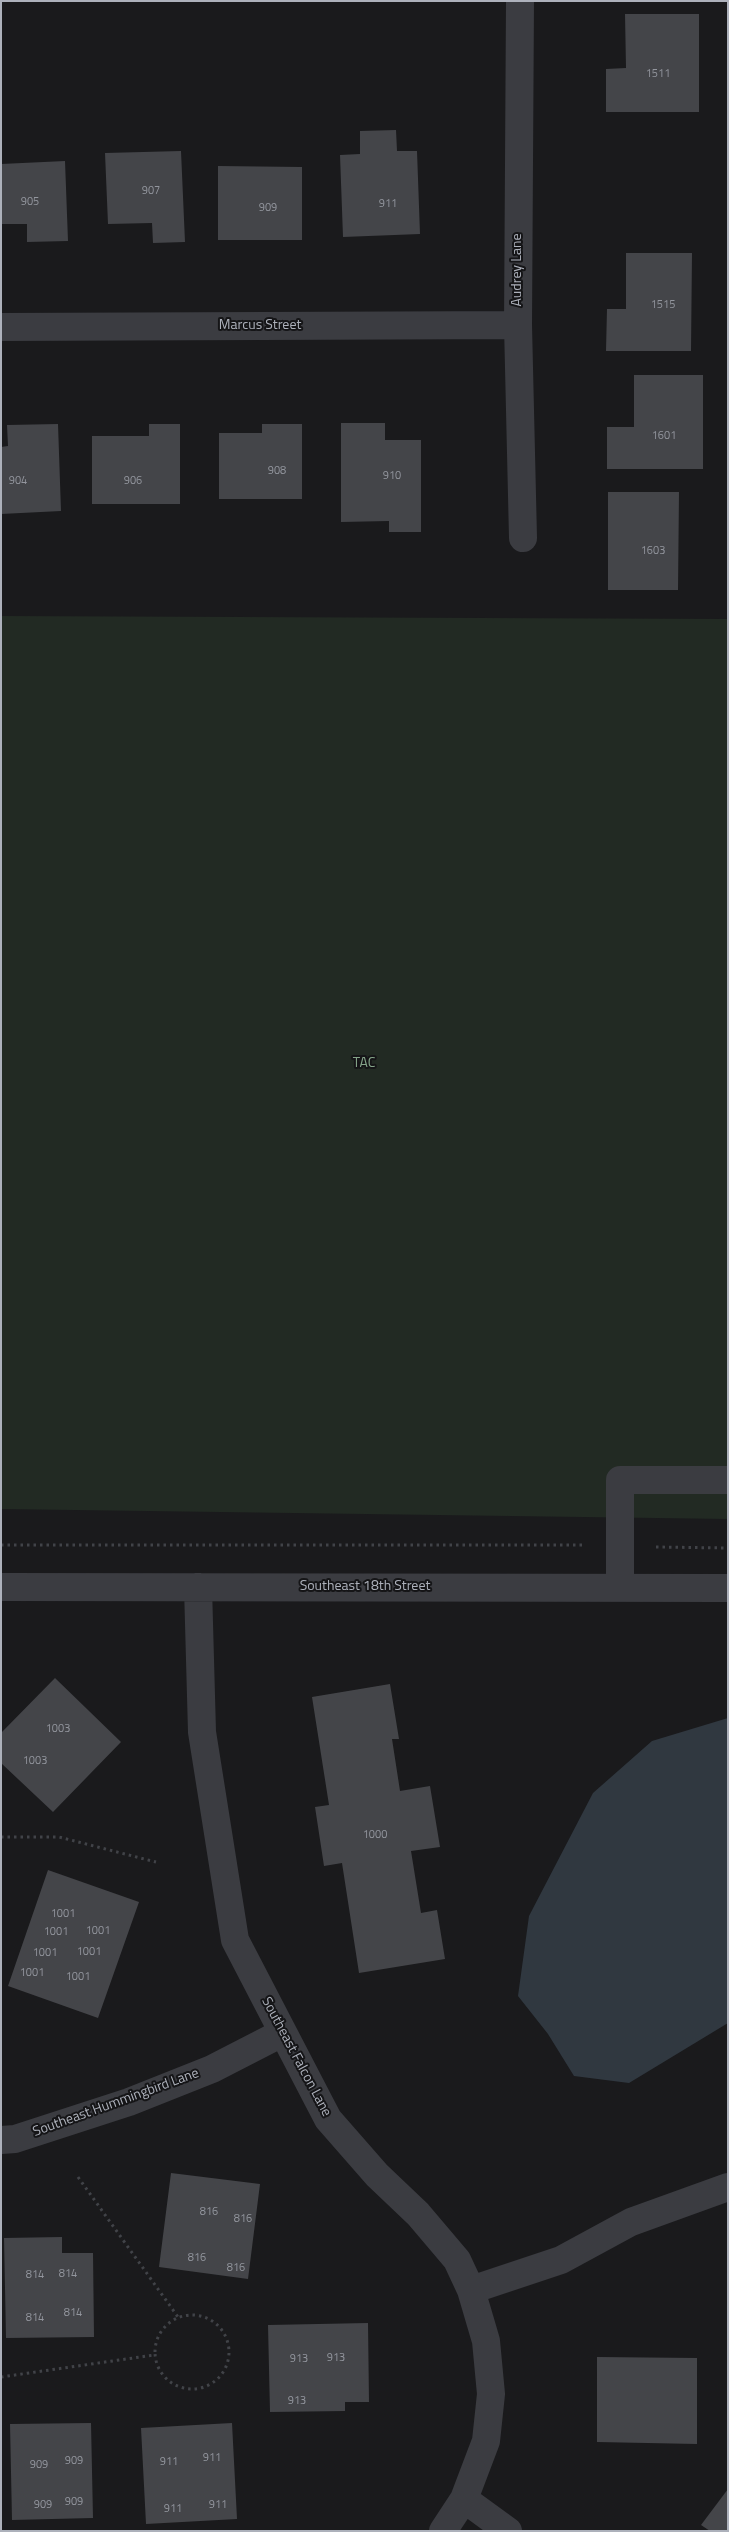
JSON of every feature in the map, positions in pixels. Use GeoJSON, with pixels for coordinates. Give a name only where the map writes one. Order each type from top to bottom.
{"type":"FeatureCollection","features":[{"type":"Feature","properties":{"kind":"street","name":"Audrey Lane"},"geometry":{"type":"LineString","coordinates":[[520,1],[518,325],[523,538]]}},
{"type":"Feature","properties":{"kind":"street","name":"Marcus Street"},"geometry":{"type":"LineString","coordinates":[[1,327],[518,325]]}},
{"type":"Feature","properties":{"kind":"street"},"geometry":{"type":"LineString","coordinates":[[620,1588],[620,1480],[728,1480]]}},
{"type":"Feature","properties":{"kind":"street","name":"Southeast 18th Street"},"geometry":{"type":"LineString","coordinates":[[1,1587],[728,1588]]}},
{"type":"Feature","properties":{"kind":"street","name":"Southeast Falcon Lane"},"geometry":{"type":"LineString","coordinates":[[198,1587],[202,1732],[235,1940],[328,2119],[377,2175],[418,2214],[457,2260],[471,2290],[486,2340],[491,2394],[486,2441],[464,2499],[443,2531]]}},
{"type":"Feature","properties":{"kind":"street","name":"Southeast Hummingbird Lane"},"geometry":{"type":"LineString","coordinates":[[1,2140],[15,2139],[129,2102],[212,2069],[282,2033]]}},
{"type":"Feature","properties":{"kind":"street"},"geometry":{"type":"LineString","coordinates":[[471,2290],[562,2260],[631,2222],[728,2188]]}},
{"type":"Feature","properties":{"kind":"street"},"geometry":{"type":"LineString","coordinates":[[464,2499],[508,2531]]}},
{"type":"Feature","properties":{"kind":"path"},"geometry":{"type":"LineString","coordinates":[[1,1545],[620,1546],[728,1548]]}},
{"type":"Feature","properties":{"kind":"path"},"geometry":{"type":"LineString","coordinates":[[1,1837],[59,1838],[156,1862]]}},
{"type":"Feature","properties":{"kind":"path"},"geometry":{"type":"LineString","coordinates":[[78,2177],[178,2317]]}},
{"type":"Feature","properties":{"kind":"path"},"geometry":{"type":"LineString","coordinates":[[194,2314],[207,2317],[218,2324],[226,2335],[229,2359],[224,2370],[208,2386],[184,2388],[164,2377],[157,2367],[154,2355],[155,2342],[160,2331],[170,2321],[178,2317],[194,2314]]}},
{"type":"Feature","properties":{"kind":"path"},"geometry":{"type":"LineString","coordinates":[[1,2377],[154,2355]]}},
{"type":"Feature","properties":{"kind":"green space","name":"TAC"},"geometry":{"type":"Polygon","coordinates":[[[1,616],[728,619],[728,1519],[1,1509],[1,616]]]}},
{"type":"Feature","properties":{"kind":"shaded area"},"geometry":{"type":"Polygon","coordinates":[[[728,1718],[728,2023],[629,2083],[574,2076],[548,2034],[518,1996],[529,1916],[593,1793],[652,1741],[728,1718]]]}},
{"type":"Feature","properties":{"kind":"building"},"geometry":{"type":"Polygon","coordinates":[[[625,14],[699,14],[699,112],[606,112],[606,69],[626,68],[625,14]]]}},
{"type":"Feature","properties":{"kind":"building"},"geometry":{"type":"Polygon","coordinates":[[[396,130],[397,151],[417,151],[420,234],[343,237],[340,155],[360,154],[360,131],[396,130]]]}},
{"type":"Feature","properties":{"kind":"building"},"geometry":{"type":"Polygon","coordinates":[[[181,151],[185,242],[153,243],[152,223],[108,224],[105,153],[181,151]]]}},
{"type":"Feature","properties":{"kind":"building"},"geometry":{"type":"Polygon","coordinates":[[[65,161],[68,241],[27,242],[27,224],[1,224],[1,164],[65,161]]]}},
{"type":"Feature","properties":{"kind":"building"},"geometry":{"type":"Polygon","coordinates":[[[218,166],[302,167],[302,240],[218,240],[218,166]]]}},
{"type":"Feature","properties":{"kind":"building"},"geometry":{"type":"Polygon","coordinates":[[[626,253],[692,253],[691,351],[606,351],[607,309],[626,309],[626,253]]]}},
{"type":"Feature","properties":{"kind":"building"},"geometry":{"type":"Polygon","coordinates":[[[634,375],[703,375],[703,469],[607,469],[607,427],[634,427],[634,375]]]}},
{"type":"Feature","properties":{"kind":"building"},"geometry":{"type":"Polygon","coordinates":[[[341,423],[385,423],[385,440],[421,440],[421,532],[389,532],[389,521],[341,522],[341,423]]]}},
{"type":"Feature","properties":{"kind":"building"},"geometry":{"type":"Polygon","coordinates":[[[58,424],[61,511],[1,514],[1,447],[8,446],[7,425],[58,424]]]}},
{"type":"Feature","properties":{"kind":"building"},"geometry":{"type":"Polygon","coordinates":[[[149,424],[180,424],[180,504],[92,504],[92,436],[149,436],[149,424]]]}},
{"type":"Feature","properties":{"kind":"building"},"geometry":{"type":"Polygon","coordinates":[[[262,424],[302,424],[302,499],[219,499],[219,433],[262,433],[262,424]]]}},
{"type":"Feature","properties":{"kind":"building"},"geometry":{"type":"Polygon","coordinates":[[[608,492],[679,492],[678,590],[608,590],[608,492]]]}},
{"type":"Feature","properties":{"kind":"building"},"geometry":{"type":"Polygon","coordinates":[[[55,1678],[121,1742],[53,1812],[1,1763],[1,1733],[55,1678]]]}},
{"type":"Feature","properties":{"kind":"building"},"geometry":{"type":"Polygon","coordinates":[[[390,1684],[399,1739],[392,1739],[400,1791],[430,1786],[440,1847],[411,1851],[421,1913],[437,1910],[445,1959],[359,1973],[342,1863],[324,1866],[315,1807],[329,1805],[312,1697],[390,1684]]]}},
{"type":"Feature","properties":{"kind":"building"},"geometry":{"type":"Polygon","coordinates":[[[48,1870],[139,1902],[98,2018],[8,1986],[48,1870]]]}},
{"type":"Feature","properties":{"kind":"building"},"geometry":{"type":"Polygon","coordinates":[[[171,2173],[260,2184],[248,2279],[159,2267],[171,2173]]]}},
{"type":"Feature","properties":{"kind":"building"},"geometry":{"type":"Polygon","coordinates":[[[62,2237],[62,2253],[93,2253],[94,2337],[6,2338],[4,2238],[62,2237]]]}},
{"type":"Feature","properties":{"kind":"building"},"geometry":{"type":"Polygon","coordinates":[[[368,2323],[369,2402],[345,2402],[345,2411],[270,2412],[268,2325],[368,2323]]]}},
{"type":"Feature","properties":{"kind":"building"},"geometry":{"type":"Polygon","coordinates":[[[597,2357],[697,2358],[697,2444],[597,2442],[597,2357]]]}},
{"type":"Feature","properties":{"kind":"building"},"geometry":{"type":"Polygon","coordinates":[[[91,2423],[93,2518],[12,2520],[10,2424],[91,2423]]]}},
{"type":"Feature","properties":{"kind":"building"},"geometry":{"type":"Polygon","coordinates":[[[232,2423],[237,2519],[146,2524],[141,2428],[232,2423]]]}},
{"type":"Feature","properties":{"kind":"building"},"geometry":{"type":"Polygon","coordinates":[[[728,2489],[728,2531],[710,2531],[701,2525],[728,2489]]]}}]}
